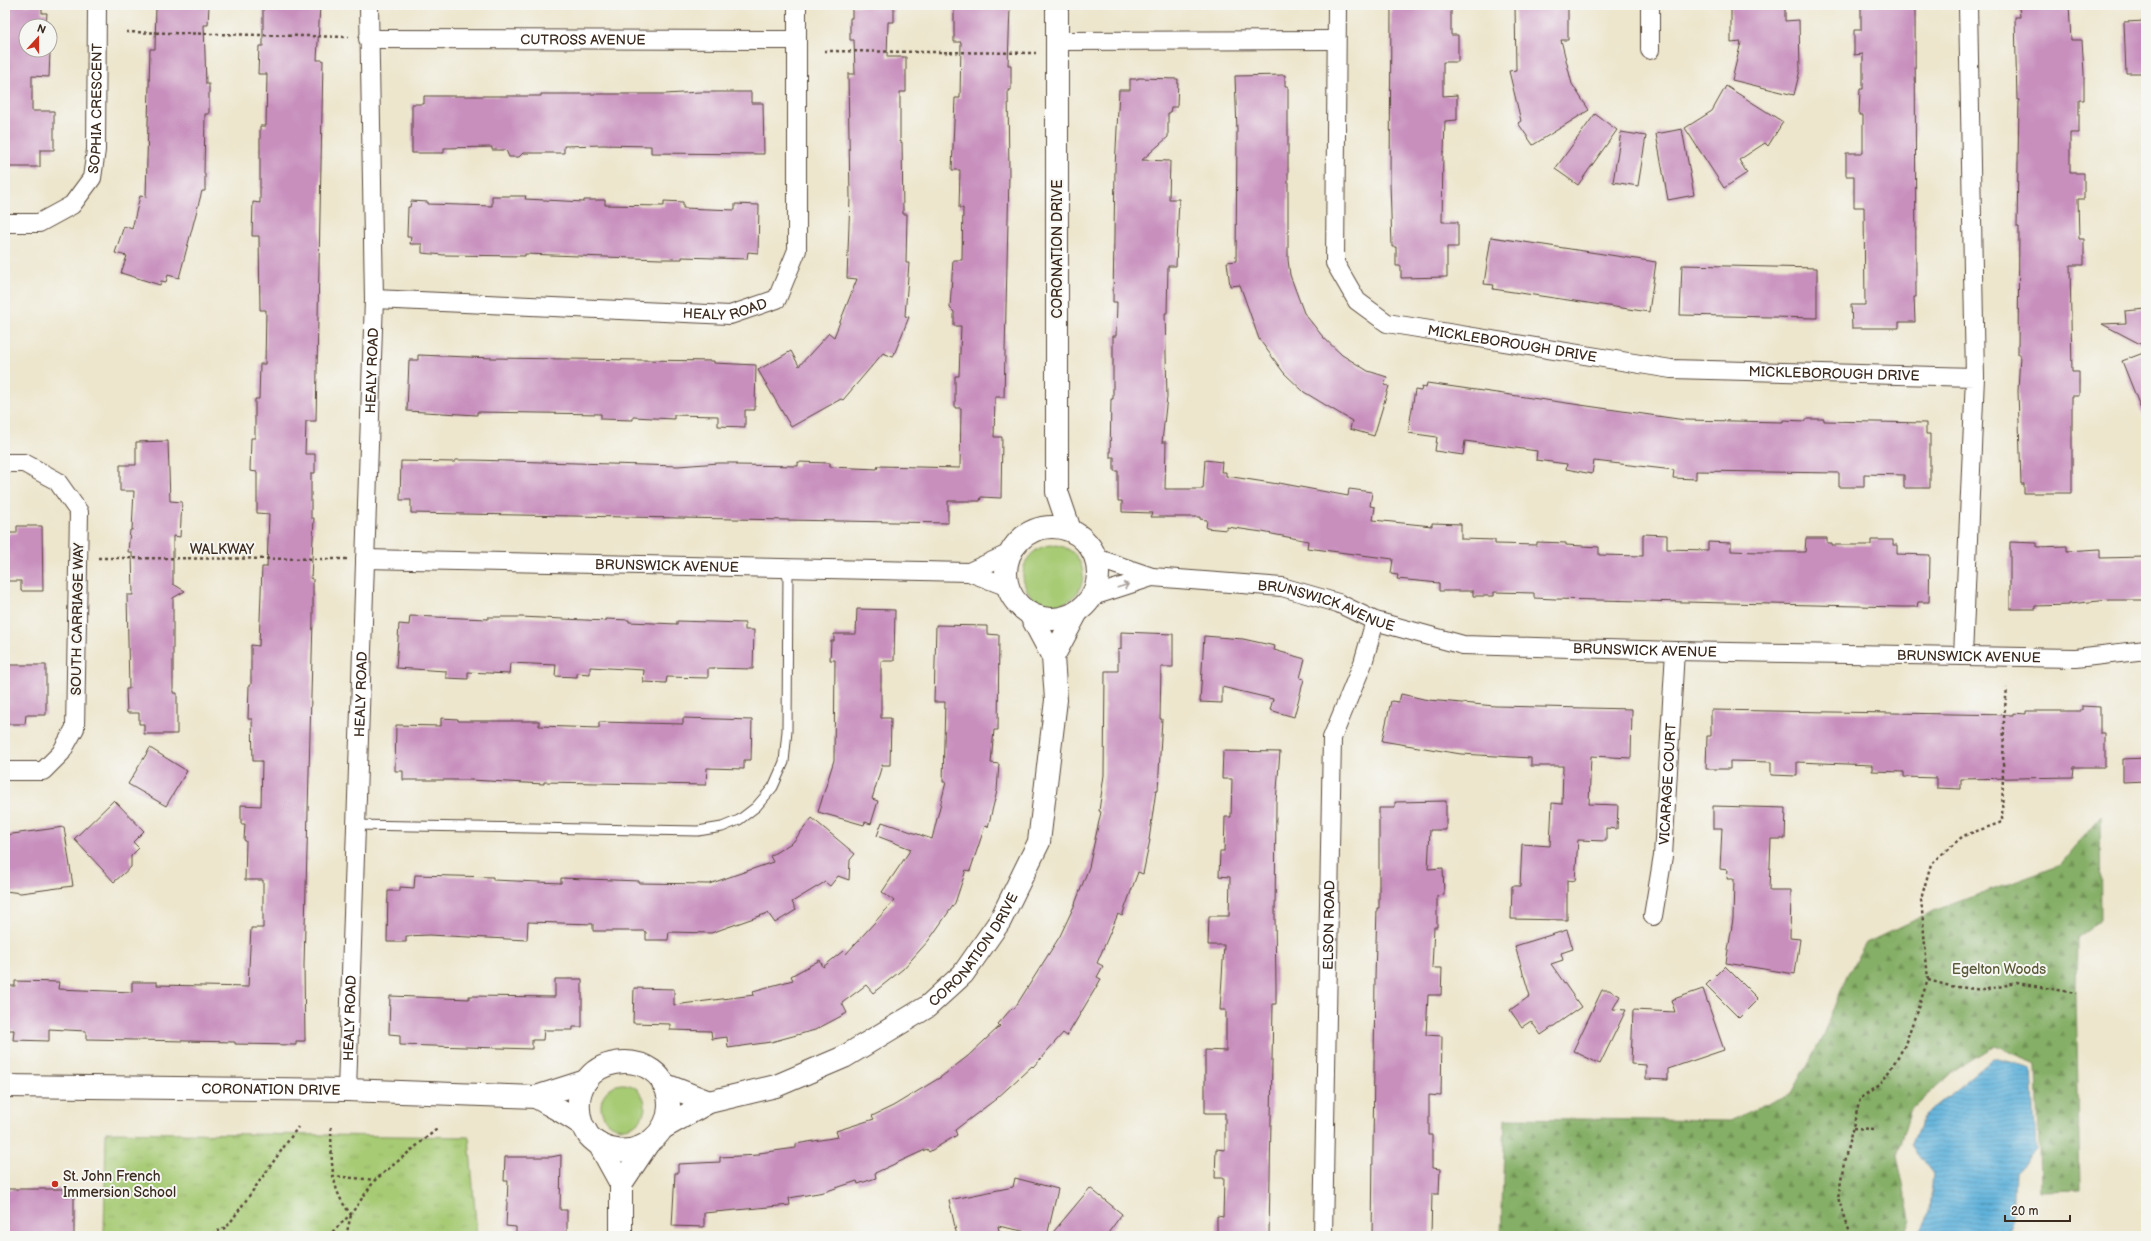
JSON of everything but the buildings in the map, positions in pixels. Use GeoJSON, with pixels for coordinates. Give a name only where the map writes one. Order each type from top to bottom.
{"type":"FeatureCollection","features":[{"type":"Feature","properties":{"kind":"street","name":"SOPHIA CRESCENT"},"geometry":{"type":"LineString","coordinates":[[5,223],[39,223],[72,205],[92,178],[96,150],[97,5]]}},
{"type":"Feature","properties":{"kind":"street","name":"HEALY ROAD"},"geometry":{"type":"LineString","coordinates":[[347,1090],[374,299],[368,39],[369,5]]}},
{"type":"Feature","properties":{"kind":"street","name":"HEALY ROAD"},"geometry":{"type":"LineString","coordinates":[[374,299],[730,315],[777,299],[797,250],[797,5]]}},
{"type":"Feature","properties":{"kind":"street","name":"CORONATION DRIVE"},"geometry":{"type":"LineString","coordinates":[[1058,5],[1057,492],[1070,530]]}},
{"type":"Feature","properties":{"kind":"street","name":"MICKLEBOROUGH DRIVE"},"geometry":{"type":"LineString","coordinates":[[1337,5],[1335,263],[1358,301],[1387,323],[1671,369],[1975,377]]}},
{"type":"Feature","properties":{"kind":"street"},"geometry":{"type":"LineString","coordinates":[[1650,5],[1650,50]]}},
{"type":"Feature","properties":{"kind":"street"},"geometry":{"type":"LineString","coordinates":[[1963,656],[1975,377],[1968,5]]}},
{"type":"Feature","properties":{"kind":"street","name":"CUTROSS AVENUE"},"geometry":{"type":"LineString","coordinates":[[368,39],[797,40]]}},
{"type":"Feature","properties":{"kind":"street"},"geometry":{"type":"LineString","coordinates":[[1058,41],[1336,40]]}},
{"type":"Feature","properties":{"kind":"street","name":"SOUTH CARRIAGE WAY"},"geometry":{"type":"LineString","coordinates":[[5,463],[24,463],[57,481],[79,512],[75,728],[61,753],[43,771],[5,771]]}},
{"type":"Feature","properties":{"kind":"street","name":"CORONATION DRIVE"},"geometry":{"type":"LineString","coordinates":[[1035,530],[1057,492]]}},
{"type":"Feature","properties":{"kind":"street"},"geometry":{"type":"LineString","coordinates":[[1053,656],[1077,612],[1093,596],[1098,583],[1099,571],[1096,558],[1090,546],[1082,537],[1070,530],[1046,527],[1035,530],[1016,543],[1010,553],[1006,564],[1008,587],[1020,607],[1030,614],[1053,620],[1065,618],[1077,612]]}},
{"type":"Feature","properties":{"kind":"street","name":"BRUNSWICK AVENUE"},"geometry":{"type":"LineString","coordinates":[[968,572],[1010,553]]}},
{"type":"Feature","properties":{"kind":"street","name":"BRUNSWICK AVENUE"},"geometry":{"type":"LineString","coordinates":[[1096,558],[1152,577],[1282,587],[1338,603],[1375,621],[1463,645],[1675,651],[2076,658],[2146,650]]}},
{"type":"Feature","properties":{"kind":"street","name":"BRUNSWICK AVENUE"},"geometry":{"type":"LineString","coordinates":[[365,559],[968,572],[1008,587]]}},
{"type":"Feature","properties":{"kind":"street","name":"BRUNSWICK AVENUE"},"geometry":{"type":"LineString","coordinates":[[1093,596],[1152,577]]}},
{"type":"Feature","properties":{"kind":"street","name":"CORONATION DRIVE"},"geometry":{"type":"LineString","coordinates":[[663,1128],[709,1102],[776,1086],[844,1057],[927,1007],[963,974],[1000,921],[1039,842],[1056,700],[1053,656],[1030,614]]}},
{"type":"Feature","properties":{"kind":"street","name":"ELSON ROAD"},"geometry":{"type":"LineString","coordinates":[[1323,1236],[1332,738],[1363,663],[1375,621]]}},
{"type":"Feature","properties":{"kind":"street","name":"VICARAGE COURT"},"geometry":{"type":"LineString","coordinates":[[1652,916],[1663,856],[1675,651]]}},
{"type":"Feature","properties":{"kind":"street"},"geometry":{"type":"LineString","coordinates":[[663,1084],[668,1106],[667,1117],[663,1128],[657,1137],[647,1145],[635,1150],[622,1151],[610,1149],[599,1144],[589,1136],[582,1125],[578,1102],[586,1081],[594,1072],[603,1066],[614,1062],[626,1061],[647,1068],[663,1084],[709,1102]]}},
{"type":"Feature","properties":{"kind":"street","name":"CORONATION DRIVE"},"geometry":{"type":"LineString","coordinates":[[5,1086],[347,1090],[536,1097],[586,1081]]}},
{"type":"Feature","properties":{"kind":"street","name":"CORONATION DRIVE"},"geometry":{"type":"LineString","coordinates":[[536,1097],[582,1125]]}},
{"type":"Feature","properties":{"kind":"street"},"geometry":{"type":"LineString","coordinates":[[599,1144],[621,1184],[621,1236]]}},
{"type":"Feature","properties":{"kind":"street"},"geometry":{"type":"LineString","coordinates":[[621,1184],[647,1145]]}},
{"type":"Feature","properties":{"kind":"lane"},"geometry":{"type":"LineString","coordinates":[[356,825],[698,831],[722,827],[739,820],[756,808],[773,787],[784,762],[787,731],[788,568]]}},
{"type":"Feature","properties":{"kind":"path"},"geometry":{"type":"LineString","coordinates":[[126,32],[349,37]]}},
{"type":"Feature","properties":{"kind":"path"},"geometry":{"type":"LineString","coordinates":[[824,51],[1037,53]]}},
{"type":"Feature","properties":{"kind":"path","name":"WALKWAY"},"geometry":{"type":"LineString","coordinates":[[79,558],[365,559]]}},
{"type":"Feature","properties":{"kind":"path"},"geometry":{"type":"LineString","coordinates":[[1852,1236],[1838,1198],[1844,1162],[1860,1099],[1881,1084],[1904,1047],[1928,980],[1921,899],[1931,864],[1963,836],[2002,822],[2007,688]]}},
{"type":"Feature","properties":{"kind":"path"},"geometry":{"type":"LineString","coordinates":[[1928,980],[1950,986],[1983,990],[2017,983],[2076,993]]}},
{"type":"Feature","properties":{"kind":"path"},"geometry":{"type":"LineString","coordinates":[[206,1236],[226,1228],[298,1127]]}},
{"type":"Feature","properties":{"kind":"path"},"geometry":{"type":"LineString","coordinates":[[331,1127],[332,1176],[342,1204],[351,1214]]}},
{"type":"Feature","properties":{"kind":"path"},"geometry":{"type":"LineString","coordinates":[[1853,1128],[1876,1129]]}},
{"type":"Feature","properties":{"kind":"path"},"geometry":{"type":"LineString","coordinates":[[328,1236],[351,1214],[375,1180],[437,1129]]}},
{"type":"Feature","properties":{"kind":"path"},"geometry":{"type":"LineString","coordinates":[[332,1176],[375,1180]]}},
{"type":"Feature","properties":{"kind":"path"},"geometry":{"type":"LineString","coordinates":[[346,1236],[351,1214]]}},
{"type":"Feature","properties":{"kind":"path"},"geometry":{"type":"LineString","coordinates":[[302,1236],[308,1236]]}},
{"type":"Feature","properties":{"kind":"green space"},"geometry":{"type":"Polygon","coordinates":[[[1053,545],[1069,550],[1074,554],[1078,559],[1083,575],[1078,591],[1074,596],[1069,600],[1053,605],[1037,600],[1032,596],[1028,591],[1023,575],[1028,559],[1032,554],[1037,550],[1053,545]]]}},
{"type":"Feature","properties":{"kind":"green space","name":"Egelton Woods"},"geometry":{"type":"Polygon","coordinates":[[[2100,816],[2101,920],[2077,938],[2076,993],[2080,1190],[2040,1191],[2037,1063],[1994,1046],[1951,1073],[1910,1111],[1897,1155],[1910,1219],[1904,1236],[1501,1236],[1505,1118],[1730,1121],[1792,1093],[1820,1042],[1847,976],[1866,943],[1936,910],[2061,864],[2100,816]]]}},
{"type":"Feature","properties":{"kind":"green space"},"geometry":{"type":"Polygon","coordinates":[[[619,1084],[627,1084],[632,1085],[639,1090],[644,1097],[644,1115],[639,1122],[632,1127],[619,1128],[611,1125],[604,1118],[601,1110],[601,1102],[604,1094],[611,1087],[619,1084]]]}},
{"type":"Feature","properties":{"kind":"green space"},"geometry":{"type":"Polygon","coordinates":[[[106,1132],[469,1137],[477,1236],[104,1236],[106,1132]]]}},
{"type":"Feature","properties":{"kind":"water"},"geometry":{"type":"Polygon","coordinates":[[[1994,1058],[2032,1068],[2036,1151],[2015,1173],[2013,1222],[2007,1236],[1918,1236],[1930,1211],[1933,1173],[1912,1145],[1923,1117],[1994,1058]]]}},
{"type":"Feature","properties":{"kind":"place","name":"St. John French Immersion School"},"geometry":{"type":"Point","coordinates":[55,1184]}}]}
